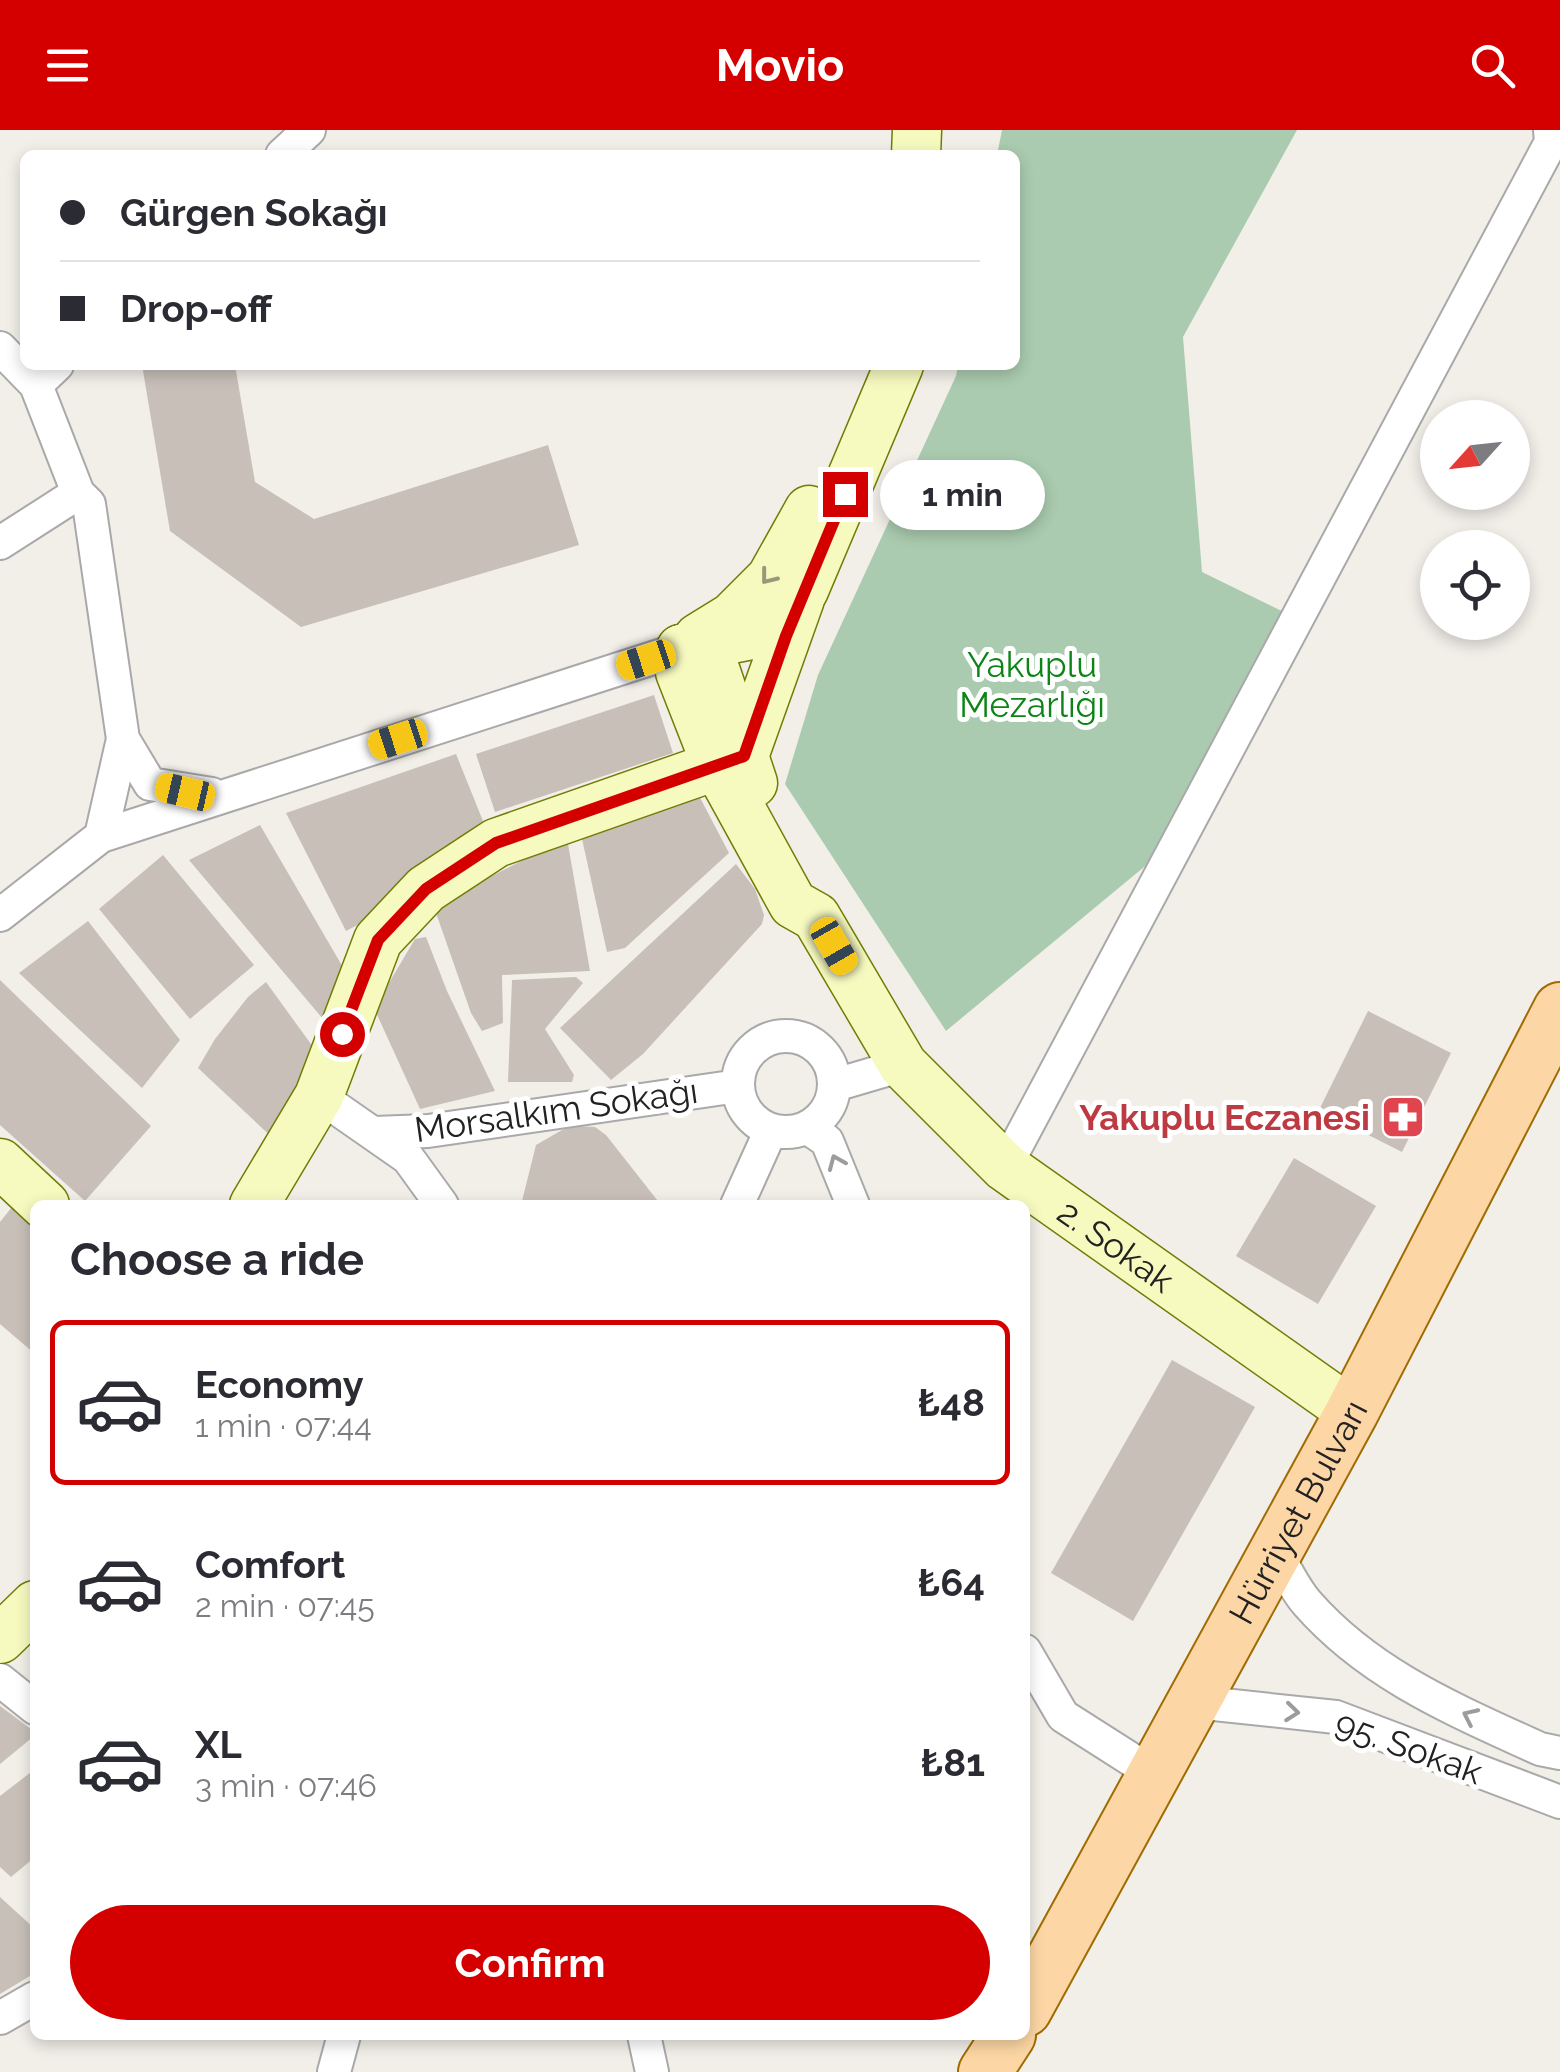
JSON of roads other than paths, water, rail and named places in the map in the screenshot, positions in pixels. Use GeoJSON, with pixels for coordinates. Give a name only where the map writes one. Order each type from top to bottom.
{"type":"FeatureCollection","features":[{"type":"Feature","properties":{"kind":"main road","name":"Hürriyet Bulvarı"},"geometry":{"type":"LineString","coordinates":[[1030,2001],[1352,1412],[1560,1008]]}},
{"type":"Feature","properties":{"kind":"main road"},"geometry":{"type":"LineString","coordinates":[[986,2072],[1006,2040]]}},
{"type":"Feature","properties":{"kind":"street"},"geometry":{"type":"LineString","coordinates":[[287,150],[308,130]]}},
{"type":"Feature","properties":{"kind":"street"},"geometry":{"type":"LineString","coordinates":[[1005,1166],[1551,142],[1550,130]]}},
{"type":"Feature","properties":{"kind":"street"},"geometry":{"type":"LineString","coordinates":[[681,649],[732,617],[771,578],[819,492],[871,370]]}},
{"type":"Feature","properties":{"kind":"street"},"geometry":{"type":"LineString","coordinates":[[257,1200],[319,1096],[378,940],[426,889],[496,843],[730,760],[897,370]]}},
{"type":"Feature","properties":{"kind":"street"},"geometry":{"type":"LineString","coordinates":[[46,375],[78,493],[89,504],[123,738],[100,836]]}},
{"type":"Feature","properties":{"kind":"street"},"geometry":{"type":"LineString","coordinates":[[0,543],[78,493]]}},
{"type":"Feature","properties":{"kind":"street"},"geometry":{"type":"LineString","coordinates":[[0,916],[100,836],[681,649],[757,634],[782,619],[804,590]]}},
{"type":"Feature","properties":{"kind":"street"},"geometry":{"type":"LineString","coordinates":[[681,649],[702,654],[716,672],[730,760]]}},
{"type":"Feature","properties":{"kind":"street"},"geometry":{"type":"LineString","coordinates":[[123,738],[150,784],[221,795]]}},
{"type":"Feature","properties":{"kind":"street","name":"2. Sokak"},"geometry":{"type":"LineString","coordinates":[[730,760],[793,904],[816,917],[904,1065],[1005,1166],[1352,1412]]}},
{"type":"Feature","properties":{"kind":"street"},"geometry":{"type":"LineString","coordinates":[[788,1035],[816,1045],[833,1070],[835,1085],[828,1110],[808,1128],[783,1133],[758,1124],[748,1113],[738,1086],[747,1054],[759,1043],[788,1035]]}},
{"type":"Feature","properties":{"kind":"street"},"geometry":{"type":"LineString","coordinates":[[835,1085],[904,1065]]}},
{"type":"Feature","properties":{"kind":"street","name":"Morsalkım Sokağı"},"geometry":{"type":"LineString","coordinates":[[374,1133],[428,1130],[738,1086]]}},
{"type":"Feature","properties":{"kind":"street"},"geometry":{"type":"LineString","coordinates":[[319,1096],[408,1158],[438,1200]]}},
{"type":"Feature","properties":{"kind":"street"},"geometry":{"type":"LineString","coordinates":[[808,1128],[827,1141],[851,1200]]}},
{"type":"Feature","properties":{"kind":"street"},"geometry":{"type":"LineString","coordinates":[[740,1200],[771,1130]]}},
{"type":"Feature","properties":{"kind":"street"},"geometry":{"type":"LineString","coordinates":[[3,1174],[37,1200]]}},
{"type":"Feature","properties":{"kind":"street","name":"95. Sokak"},"geometry":{"type":"LineString","coordinates":[[1275,1551],[1305,1600],[1354,1650],[1424,1695],[1540,1748],[1560,1753]]}},
{"type":"Feature","properties":{"kind":"street"},"geometry":{"type":"LineString","coordinates":[[0,1639],[30,1610]]}},
{"type":"Feature","properties":{"kind":"street"},"geometry":{"type":"LineString","coordinates":[[1030,1659],[1064,1716]]}},
{"type":"Feature","properties":{"kind":"street"},"geometry":{"type":"LineString","coordinates":[[0,1680],[30,1704]]}},
{"type":"Feature","properties":{"kind":"street","name":"95. Sokak"},"geometry":{"type":"LineString","coordinates":[[1195,1702],[1336,1717],[1545,1796]]}},
{"type":"Feature","properties":{"kind":"street"},"geometry":{"type":"LineString","coordinates":[[1030,1709],[1064,1716],[1154,1774]]}},
{"type":"Feature","properties":{"kind":"street"},"geometry":{"type":"LineString","coordinates":[[1545,1796],[1560,1816]]}},
{"type":"Feature","properties":{"kind":"street"},"geometry":{"type":"LineString","coordinates":[[0,2018],[30,2001]]}},
{"type":"Feature","properties":{"kind":"street"},"geometry":{"type":"LineString","coordinates":[[334,2072],[343,2040]]}},
{"type":"Feature","properties":{"kind":"street"},"geometry":{"type":"LineString","coordinates":[[645,2040],[652,2072]]}},
{"type":"Feature","properties":{"kind":"place","name":"Yakuplu Eczanesi"},"geometry":{"type":"Point","coordinates":[1403,1117]}},
{"type":"Feature","properties":{"kind":"park label","name":"Yakuplu Mezarlığı"},"geometry":{"type":"Point","coordinates":[1032,684]}}]}
